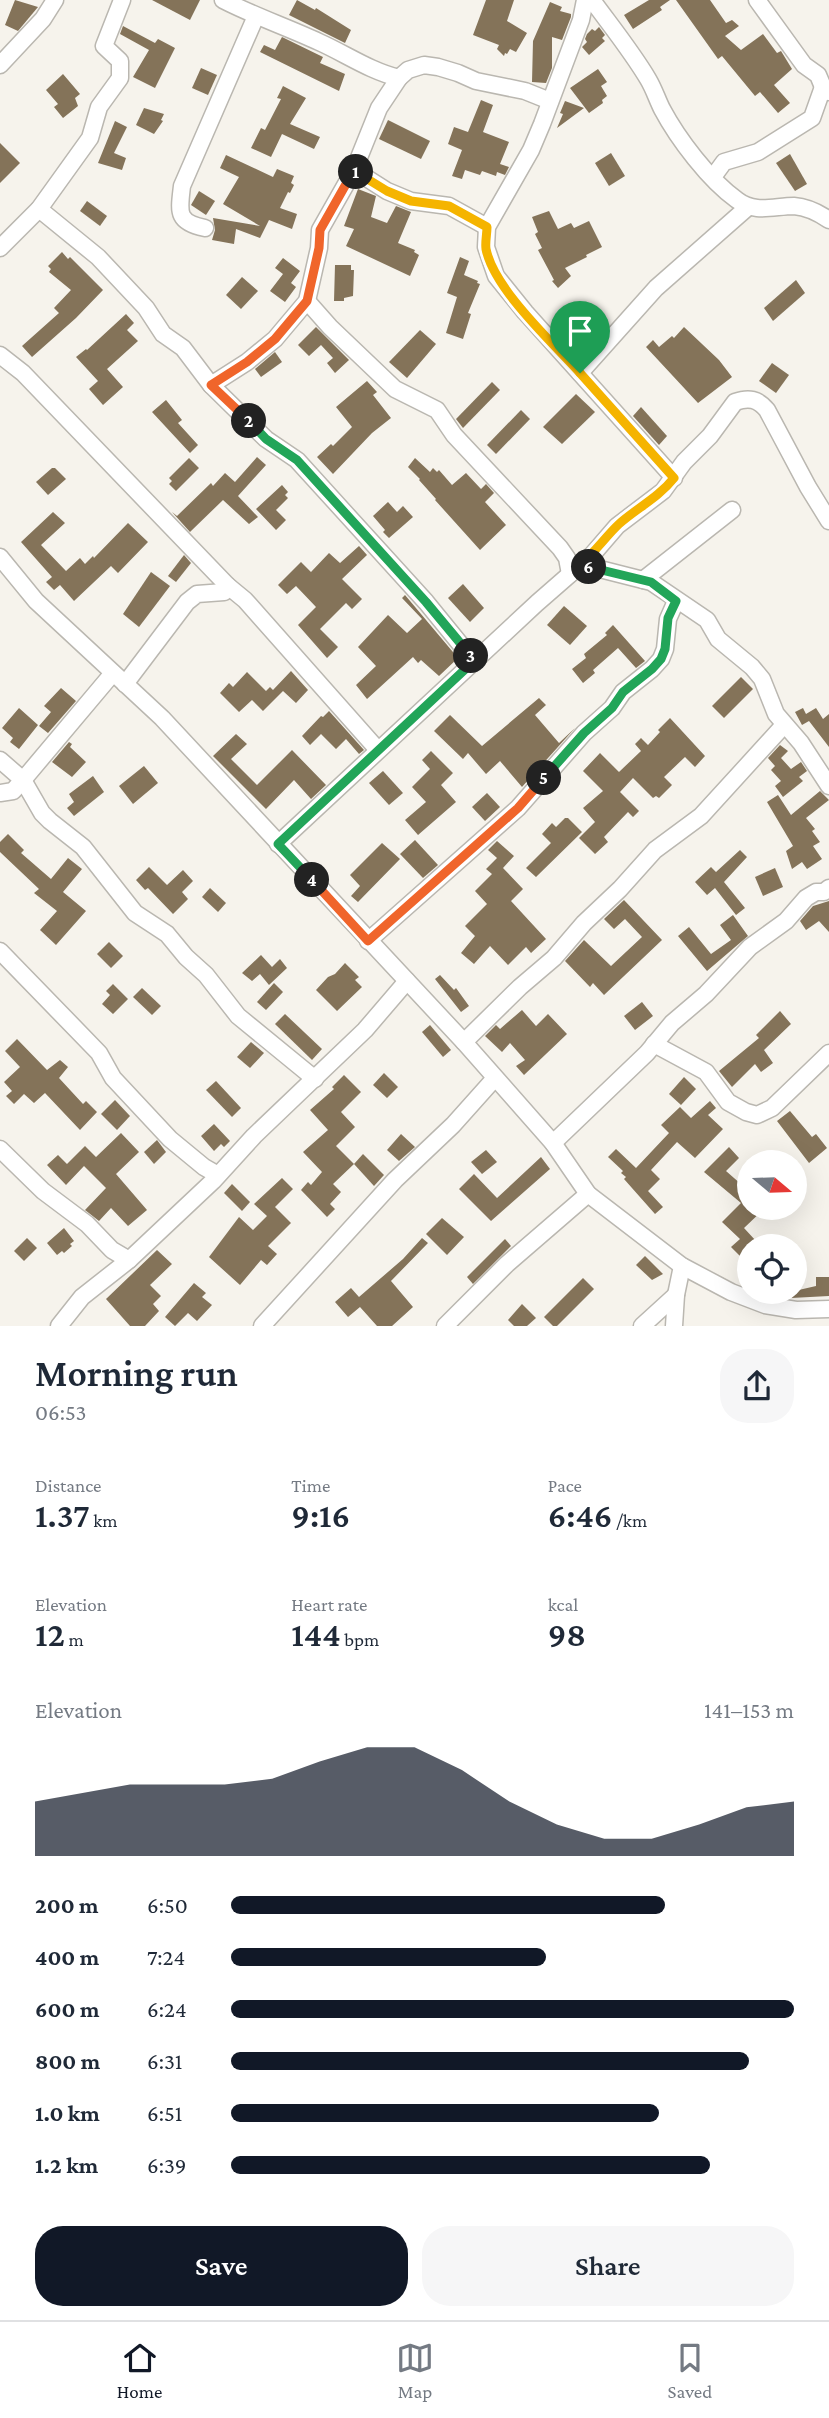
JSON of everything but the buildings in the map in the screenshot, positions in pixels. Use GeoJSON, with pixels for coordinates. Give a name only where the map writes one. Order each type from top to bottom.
{"type":"FeatureCollection","features":[{"type":"Feature","properties":{"kind":"street"},"geometry":{"type":"LineString","coordinates":[[0,65],[43,19],[55,0]]}},
{"type":"Feature","properties":{"kind":"street"},"geometry":{"type":"LineString","coordinates":[[0,248],[39,209],[90,138],[99,107],[120,78],[120,61],[104,47],[122,0]]}},
{"type":"Feature","properties":{"kind":"street"},"geometry":{"type":"LineString","coordinates":[[223,0],[320,42],[382,74],[399,78]]}},
{"type":"Feature","properties":{"kind":"street"},"geometry":{"type":"LineString","coordinates":[[585,0],[572,44],[531,150],[487,227],[486,247],[496,276],[525,312],[674,478]]}},
{"type":"Feature","properties":{"kind":"street"},"geometry":{"type":"LineString","coordinates":[[592,0],[649,80],[662,110],[688,149],[737,200],[748,206],[764,209],[794,206],[807,208],[829,220]]}},
{"type":"Feature","properties":{"kind":"street"},"geometry":{"type":"LineString","coordinates":[[713,177],[724,162],[758,152],[812,118],[826,90],[818,75],[804,65],[757,0]]}},
{"type":"Feature","properties":{"kind":"street"},"geometry":{"type":"LineString","coordinates":[[205,228],[189,225],[183,219],[179,208],[182,186],[256,16]]}},
{"type":"Feature","properties":{"kind":"street"},"geometry":{"type":"LineString","coordinates":[[211,385],[247,362],[275,339],[307,301],[319,248],[320,230],[354,170],[379,108],[408,69],[424,65],[439,67],[476,81],[525,91],[550,101]]}},
{"type":"Feature","properties":{"kind":"street"},"geometry":{"type":"LineString","coordinates":[[354,170],[387,191],[411,201],[449,206],[487,227]]}},
{"type":"Feature","properties":{"kind":"street"},"geometry":{"type":"LineString","coordinates":[[580,373],[656,288],[748,206]]}},
{"type":"Feature","properties":{"kind":"street"},"geometry":{"type":"LineString","coordinates":[[39,209],[98,257],[146,308],[163,334],[183,348],[211,385],[266,439],[297,460],[426,602],[474,661]]}},
{"type":"Feature","properties":{"kind":"street"},"geometry":{"type":"LineString","coordinates":[[307,301],[330,327],[395,389],[437,410],[454,435],[560,548],[575,569],[643,580],[663,589],[676,601],[707,620],[718,639],[752,667],[762,679],[776,714],[801,743],[829,786]]}},
{"type":"Feature","properties":{"kind":"street"},"geometry":{"type":"LineString","coordinates":[[0,355],[23,373],[228,586],[245,600],[378,750]]}},
{"type":"Feature","properties":{"kind":"street"},"geometry":{"type":"LineString","coordinates":[[278,844],[592,555],[617,526],[663,491],[735,402],[752,399],[767,410],[829,521]]}},
{"type":"Feature","properties":{"kind":"street"},"geometry":{"type":"LineString","coordinates":[[643,580],[732,510]]}},
{"type":"Feature","properties":{"kind":"street"},"geometry":{"type":"LineString","coordinates":[[0,557],[36,601],[162,718],[464,1042],[553,1143],[588,1195],[682,1266],[748,1300],[795,1318],[829,1309]]}},
{"type":"Feature","properties":{"kind":"street"},"geometry":{"type":"LineString","coordinates":[[0,793],[13,791],[187,602],[197,594],[224,592],[228,586]]}},
{"type":"Feature","properties":{"kind":"street"},"geometry":{"type":"LineString","coordinates":[[368,941],[518,808],[584,733],[612,708],[623,692],[652,669],[665,649],[668,618],[676,601]]}},
{"type":"Feature","properties":{"kind":"street"},"geometry":{"type":"LineString","coordinates":[[464,1042],[554,958],[655,850],[701,816],[783,725]]}},
{"type":"Feature","properties":{"kind":"street"},"geometry":{"type":"LineString","coordinates":[[0,760],[23,780],[42,813],[83,847],[135,913],[167,934],[206,975],[238,1016],[314,1079]]}},
{"type":"Feature","properties":{"kind":"street"},"geometry":{"type":"LineString","coordinates":[[553,1143],[672,1023],[706,994],[750,947],[786,921],[806,898],[816,891],[829,888]]}},
{"type":"Feature","properties":{"kind":"street"},"geometry":{"type":"LineString","coordinates":[[0,951],[45,994],[99,1053],[113,1078],[170,1139],[218,1175]]}},
{"type":"Feature","properties":{"kind":"street"},"geometry":{"type":"LineString","coordinates":[[62,1325],[82,1297],[129,1259],[218,1175],[254,1136],[365,1030],[407,981]]}},
{"type":"Feature","properties":{"kind":"street"},"geometry":{"type":"LineString","coordinates":[[654,1044],[706,1072],[728,1102],[757,1115],[772,1108],[829,1053]]}},
{"type":"Feature","properties":{"kind":"street"},"geometry":{"type":"LineString","coordinates":[[262,1326],[395,1180],[453,1125],[495,1078]]}},
{"type":"Feature","properties":{"kind":"street"},"geometry":{"type":"LineString","coordinates":[[0,1149],[43,1191],[79,1217],[111,1250],[129,1259]]}},
{"type":"Feature","properties":{"kind":"street"},"geometry":{"type":"LineString","coordinates":[[445,1326],[507,1264],[588,1195]]}},
{"type":"Feature","properties":{"kind":"street"},"geometry":{"type":"LineString","coordinates":[[674,1326],[676,1295],[682,1266]]}},
{"type":"Feature","properties":{"kind":"street"},"geometry":{"type":"LineString","coordinates":[[642,1326],[676,1295]]}},
{"type":"Feature","properties":{"kind":"route"},"geometry":{"type":"LineString","coordinates":[[354,170],[387,191],[411,201],[449,206],[487,227],[486,247],[496,276],[580,373],[674,478],[655,498],[617,526],[592,555],[580,564],[651,582],[676,601],[668,618],[665,649],[652,669],[623,692],[612,708],[584,733],[518,808],[368,941],[278,844],[474,661],[426,602],[297,460],[266,439],[211,385],[247,362],[275,339],[307,301],[319,248],[320,230],[354,170]]}}]}
